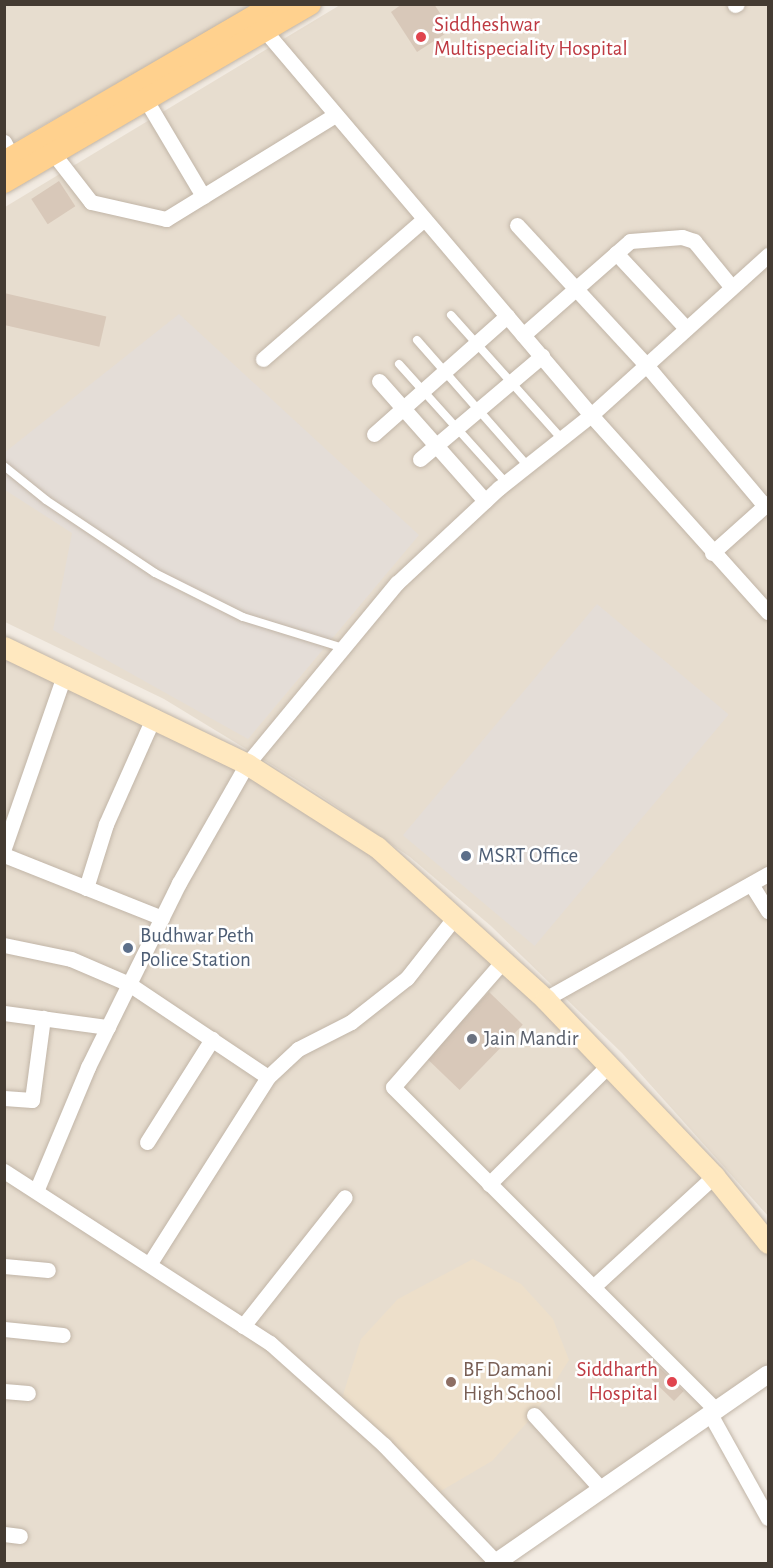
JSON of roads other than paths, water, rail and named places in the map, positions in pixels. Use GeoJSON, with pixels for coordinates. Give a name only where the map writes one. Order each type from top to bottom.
{"type":"FeatureCollection","features":[{"type":"Feature","properties":{"kind":"main road"},"geometry":{"type":"LineString","coordinates":[[4,182],[146,100],[259,24],[275,4]]}},
{"type":"Feature","properties":{"kind":"main road"},"geometry":{"type":"LineString","coordinates":[[7,154],[259,24],[305,6]]}},
{"type":"Feature","properties":{"kind":"main road"},"geometry":{"type":"LineString","coordinates":[[4,647],[154,716],[247,764],[377,847],[545,999],[714,1176],[768,1243]]}},
{"type":"Feature","properties":{"kind":"street"},"geometry":{"type":"LineString","coordinates":[[259,24],[591,415],[712,553],[768,612]]}},
{"type":"Feature","properties":{"kind":"street"},"geometry":{"type":"LineString","coordinates":[[146,100],[203,196]]}},
{"type":"Feature","properties":{"kind":"street"},"geometry":{"type":"LineString","coordinates":[[53,153],[91,202],[166,219],[335,115]]}},
{"type":"Feature","properties":{"kind":"street"},"geometry":{"type":"LineString","coordinates":[[263,358],[423,219]]}},
{"type":"Feature","properties":{"kind":"street"},"geometry":{"type":"LineString","coordinates":[[517,225],[647,366],[767,505],[712,553]]}},
{"type":"Feature","properties":{"kind":"street"},"geometry":{"type":"LineString","coordinates":[[523,334],[630,241],[682,237],[694,241],[730,285]]}},
{"type":"Feature","properties":{"kind":"street"},"geometry":{"type":"LineString","coordinates":[[616,253],[686,328]]}},
{"type":"Feature","properties":{"kind":"street"},"geometry":{"type":"LineString","coordinates":[[37,1189],[129,984],[162,918],[247,764],[397,582],[484,501],[591,415],[647,366],[730,285],[766,262]]}},
{"type":"Feature","properties":{"kind":"street"},"geometry":{"type":"LineString","coordinates":[[374,434],[507,316]]}},
{"type":"Feature","properties":{"kind":"street"},"geometry":{"type":"LineString","coordinates":[[420,459],[542,356]]}},
{"type":"Feature","properties":{"kind":"street"},"geometry":{"type":"LineString","coordinates":[[379,381],[484,501]]}},
{"type":"Feature","properties":{"kind":"street"},"geometry":{"type":"LineString","coordinates":[[4,848],[64,673]]}},
{"type":"Feature","properties":{"kind":"street"},"geometry":{"type":"LineString","coordinates":[[86,888],[106,824],[154,716]]}},
{"type":"Feature","properties":{"kind":"street"},"geometry":{"type":"LineString","coordinates":[[4,855],[162,918]]}},
{"type":"Feature","properties":{"kind":"street"},"geometry":{"type":"LineString","coordinates":[[545,999],[768,874]]}},
{"type":"Feature","properties":{"kind":"street"},"geometry":{"type":"LineString","coordinates":[[751,884],[768,911]]}},
{"type":"Feature","properties":{"kind":"street"},"geometry":{"type":"LineString","coordinates":[[150,1263],[268,1077],[298,1049],[351,1022],[406,978],[455,917]]}},
{"type":"Feature","properties":{"kind":"street"},"geometry":{"type":"LineString","coordinates":[[4,945],[71,959],[129,984],[268,1077]]}},
{"type":"Feature","properties":{"kind":"street"},"geometry":{"type":"LineString","coordinates":[[503,961],[393,1087],[593,1287],[712,1412],[768,1518]]}},
{"type":"Feature","properties":{"kind":"street"},"geometry":{"type":"LineString","coordinates":[[4,1013],[108,1027]]}},
{"type":"Feature","properties":{"kind":"street"},"geometry":{"type":"LineString","coordinates":[[4,1098],[32,1100],[43,1018]]}},
{"type":"Feature","properties":{"kind":"street"},"geometry":{"type":"LineString","coordinates":[[147,1142],[212,1039]]}},
{"type":"Feature","properties":{"kind":"street"},"geometry":{"type":"LineString","coordinates":[[489,1184],[608,1066]]}},
{"type":"Feature","properties":{"kind":"street"},"geometry":{"type":"LineString","coordinates":[[4,1170],[37,1189],[243,1326],[384,1445],[495,1563],[768,1374]]}},
{"type":"Feature","properties":{"kind":"street"},"geometry":{"type":"LineString","coordinates":[[593,1287],[714,1176]]}},
{"type":"Feature","properties":{"kind":"street"},"geometry":{"type":"LineString","coordinates":[[243,1326],[345,1197]]}},
{"type":"Feature","properties":{"kind":"street"},"geometry":{"type":"LineString","coordinates":[[4,1266],[48,1270]]}},
{"type":"Feature","properties":{"kind":"street"},"geometry":{"type":"LineString","coordinates":[[4,1329],[63,1335]]}},
{"type":"Feature","properties":{"kind":"street"},"geometry":{"type":"LineString","coordinates":[[4,1391],[28,1394]]}},
{"type":"Feature","properties":{"kind":"street"},"geometry":{"type":"LineString","coordinates":[[534,1415],[602,1490]]}},
{"type":"Feature","properties":{"kind":"street"},"geometry":{"type":"LineString","coordinates":[[4,1534],[20,1536]]}},
{"type":"Feature","properties":{"kind":"lane"},"geometry":{"type":"LineString","coordinates":[[451,315],[561,438]]}},
{"type":"Feature","properties":{"kind":"lane"},"geometry":{"type":"LineString","coordinates":[[417,340],[527,465]]}},
{"type":"Feature","properties":{"kind":"lane"},"geometry":{"type":"LineString","coordinates":[[399,364],[506,483]]}},
{"type":"Feature","properties":{"kind":"lane"},"geometry":{"type":"LineString","coordinates":[[4,466],[46,500],[155,573],[243,616],[343,648]]}},
{"type":"Feature","properties":{"kind":"place","name":"Siddheshwar Multispeciality Hospital"},"geometry":{"type":"Point","coordinates":[421,37]}},
{"type":"Feature","properties":{"kind":"place","name":"MSRT Office"},"geometry":{"type":"Point","coordinates":[466,856]}},
{"type":"Feature","properties":{"kind":"place","name":"Budhwar Peth Police Station"},"geometry":{"type":"Point","coordinates":[128,948]}},
{"type":"Feature","properties":{"kind":"place","name":"Jain Mandir"},"geometry":{"type":"Point","coordinates":[472,1039]}},
{"type":"Feature","properties":{"kind":"place","name":"BF Damani High School"},"geometry":{"type":"Point","coordinates":[451,1382]}},
{"type":"Feature","properties":{"kind":"place","name":"Siddharth Hospital"},"geometry":{"type":"Point","coordinates":[672,1382]}}]}
